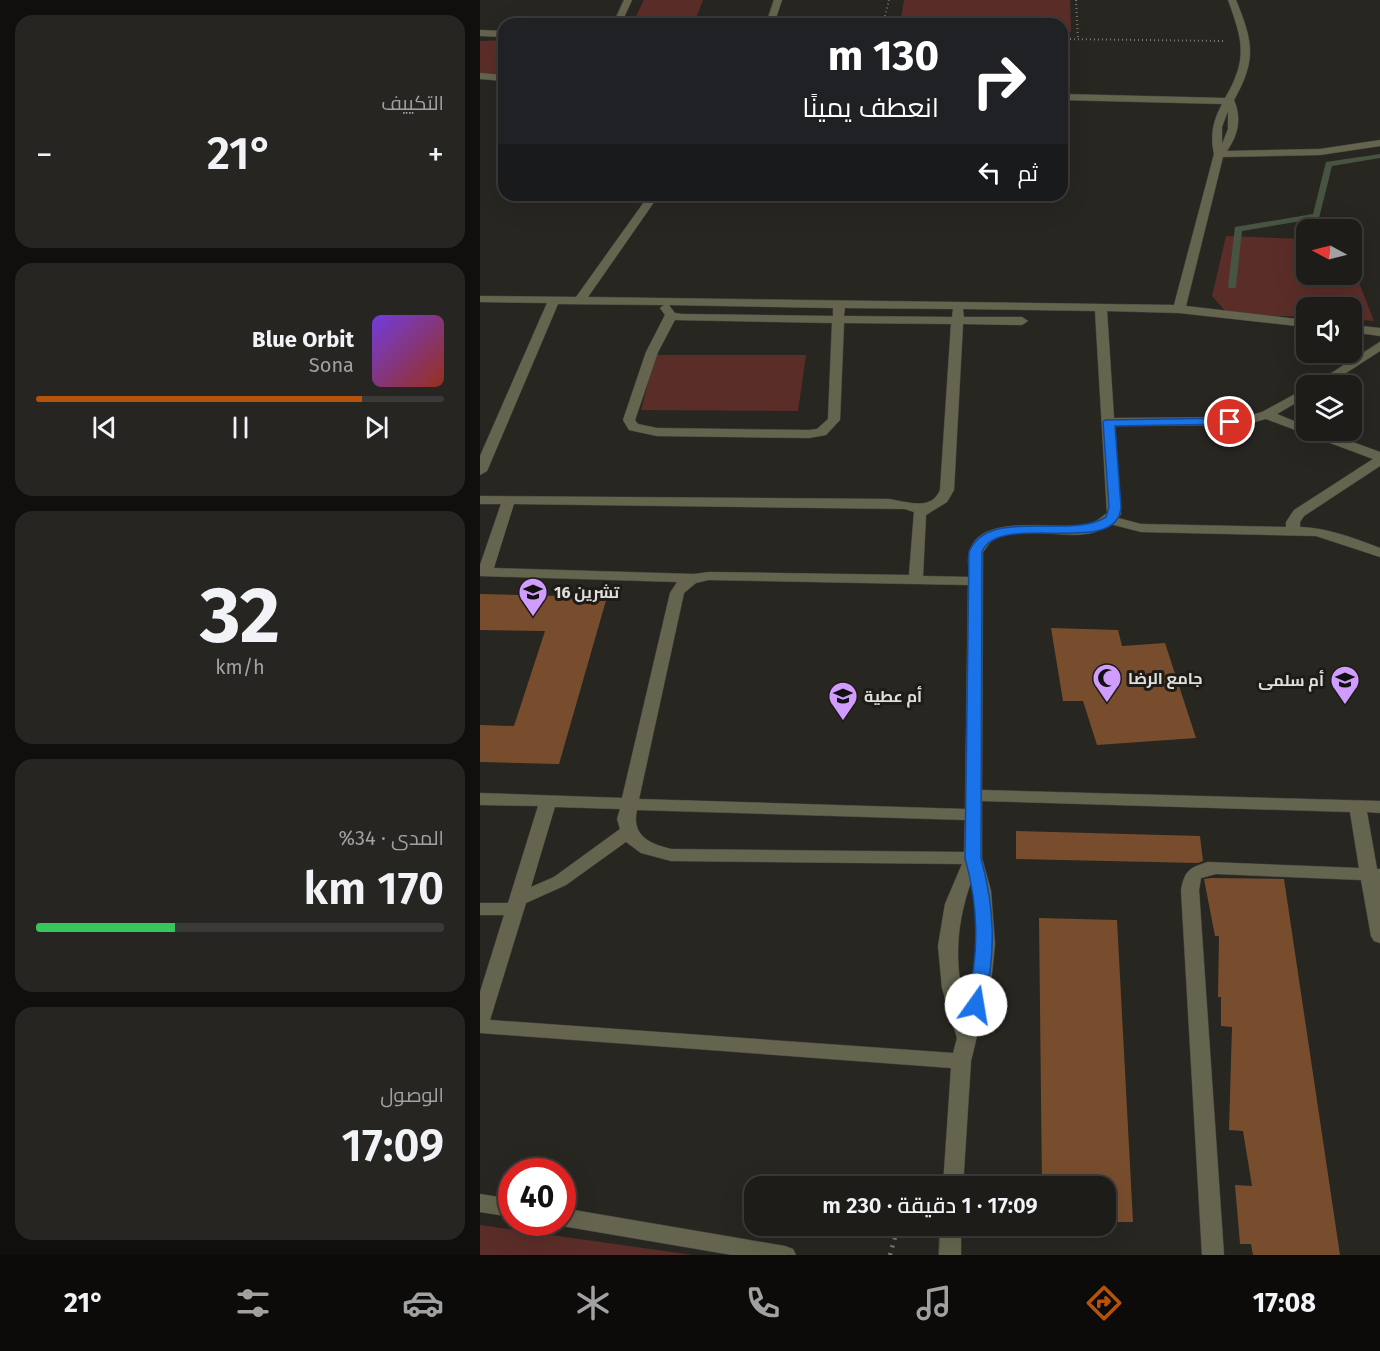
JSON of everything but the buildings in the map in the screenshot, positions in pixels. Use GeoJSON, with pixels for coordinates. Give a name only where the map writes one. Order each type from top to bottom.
{"type":"FeatureCollection","features":[{"type":"Feature","properties":{"kind":"street"},"geometry":{"type":"LineString","coordinates":[[620,18],[628,0]]}},
{"type":"Feature","properties":{"kind":"street"},"geometry":{"type":"LineString","coordinates":[[772,18],[778,0]]}},
{"type":"Feature","properties":{"kind":"street"},"geometry":{"type":"LineString","coordinates":[[1220,154],[1216,144],[1216,126],[1242,75],[1247,53],[1232,0]]}},
{"type":"Feature","properties":{"kind":"street"},"geometry":{"type":"LineString","coordinates":[[480,33],[498,34]]}},
{"type":"Feature","properties":{"kind":"street"},"geometry":{"type":"LineString","coordinates":[[480,76],[498,78]]}},
{"type":"Feature","properties":{"kind":"street"},"geometry":{"type":"LineString","coordinates":[[1068,97],[1230,101]]}},
{"type":"Feature","properties":{"kind":"street"},"geometry":{"type":"LineString","coordinates":[[1179,309],[1220,154],[1227,145],[1234,128],[1235,119],[1230,101]]}},
{"type":"Feature","properties":{"kind":"street"},"geometry":{"type":"LineString","coordinates":[[1220,154],[1323,153],[1380,143]]}},
{"type":"Feature","properties":{"kind":"street"},"geometry":{"type":"LineString","coordinates":[[580,300],[650,201]]}},
{"type":"Feature","properties":{"kind":"street"},"geometry":{"type":"LineString","coordinates":[[480,299],[580,300],[669,308],[839,304],[1179,309],[1296,323]]}},
{"type":"Feature","properties":{"kind":"street"},"geometry":{"type":"LineString","coordinates":[[480,471],[554,300]]}},
{"type":"Feature","properties":{"kind":"street"},"geometry":{"type":"LineString","coordinates":[[669,308],[629,420],[634,427],[645,431],[809,434],[821,432],[834,420],[839,304]]}},
{"type":"Feature","properties":{"kind":"street"},"geometry":{"type":"LineString","coordinates":[[916,580],[917,518],[922,510],[942,500],[947,490],[959,306]]}},
{"type":"Feature","properties":{"kind":"street"},"geometry":{"type":"LineString","coordinates":[[669,308],[682,318],[1022,321]]}},
{"type":"Feature","properties":{"kind":"street"},"geometry":{"type":"LineString","coordinates":[[954,1176],[961,1061],[983,974],[986,944],[982,891],[973,858],[976,552],[979,544],[986,538],[1008,531],[1092,528],[1110,520],[1114,513],[1101,308]]}},
{"type":"Feature","properties":{"kind":"street"},"geometry":{"type":"LineString","coordinates":[[1362,329],[1380,332]]}},
{"type":"Feature","properties":{"kind":"street"},"geometry":{"type":"LineString","coordinates":[[1334,375],[1380,346]]}},
{"type":"Feature","properties":{"kind":"street"},"geometry":{"type":"LineString","coordinates":[[1109,422],[1230,422],[1267,416],[1296,398]]}},
{"type":"Feature","properties":{"kind":"street"},"geometry":{"type":"LineString","coordinates":[[1267,416],[1296,426]]}},
{"type":"Feature","properties":{"kind":"street"},"geometry":{"type":"LineString","coordinates":[[1335,441],[1380,459]]}},
{"type":"Feature","properties":{"kind":"street"},"geometry":{"type":"LineString","coordinates":[[1293,530],[1293,522],[1299,513],[1380,459]]}},
{"type":"Feature","properties":{"kind":"street"},"geometry":{"type":"LineString","coordinates":[[480,500],[888,503],[907,505],[922,510]]}},
{"type":"Feature","properties":{"kind":"street"},"geometry":{"type":"LineString","coordinates":[[509,500],[483,572],[693,579],[709,576],[975,581]]}},
{"type":"Feature","properties":{"kind":"street"},"geometry":{"type":"LineString","coordinates":[[1110,520],[1141,528],[1293,530],[1327,534],[1380,553]]}},
{"type":"Feature","properties":{"kind":"street"},"geometry":{"type":"LineString","coordinates":[[693,579],[680,587],[677,593],[629,804],[626,819],[628,832],[637,843],[652,851],[671,855],[973,858]]}},
{"type":"Feature","properties":{"kind":"street"},"geometry":{"type":"LineString","coordinates":[[973,795],[1380,807]]}},
{"type":"Feature","properties":{"kind":"street"},"geometry":{"type":"LineString","coordinates":[[480,799],[973,815]]}},
{"type":"Feature","properties":{"kind":"street"},"geometry":{"type":"LineString","coordinates":[[548,802],[480,1024],[961,1061]]}},
{"type":"Feature","properties":{"kind":"street"},"geometry":{"type":"LineString","coordinates":[[1357,806],[1375,875],[1380,936]]}},
{"type":"Feature","properties":{"kind":"street"},"geometry":{"type":"LineString","coordinates":[[480,909],[516,905],[560,881],[628,832]]}},
{"type":"Feature","properties":{"kind":"street"},"geometry":{"type":"LineString","coordinates":[[966,1036],[954,1004],[948,973],[946,942],[953,903],[973,858]]}},
{"type":"Feature","properties":{"kind":"street"},"geometry":{"type":"LineString","coordinates":[[1213,1255],[1190,890],[1193,875],[1208,868],[1216,868],[1375,875]]}},
{"type":"Feature","properties":{"kind":"street"},"geometry":{"type":"LineString","coordinates":[[480,1203],[498,1206]]}},
{"type":"Feature","properties":{"kind":"street"},"geometry":{"type":"LineString","coordinates":[[576,1219],[785,1255]]}},
{"type":"Feature","properties":{"kind":"street"},"geometry":{"type":"LineString","coordinates":[[950,1255],[951,1236]]}},
{"type":"Feature","properties":{"kind":"path"},"geometry":{"type":"LineString","coordinates":[[884,18],[889,0]]}},
{"type":"Feature","properties":{"kind":"path"},"geometry":{"type":"LineString","coordinates":[[1077,0],[1078,39]]}},
{"type":"Feature","properties":{"kind":"path"},"geometry":{"type":"LineString","coordinates":[[1068,39],[1245,42]]}},
{"type":"Feature","properties":{"kind":"path"},"geometry":{"type":"LineString","coordinates":[[890,1255],[895,1236]]}},
{"type":"Feature","properties":{"kind":"shaded area"},"geometry":{"type":"Polygon","coordinates":[[[644,0],[703,0],[696,18],[635,18],[644,0]]]}},
{"type":"Feature","properties":{"kind":"shaded area"},"geometry":{"type":"Polygon","coordinates":[[[904,0],[1070,0],[1071,32],[1068,32],[1068,18],[901,18],[904,0]]]}},
{"type":"Feature","properties":{"kind":"shaded area"},"geometry":{"type":"Polygon","coordinates":[[[498,40],[498,76],[480,74],[480,41],[498,40]]]}},
{"type":"Feature","properties":{"kind":"shaded area"},"geometry":{"type":"Polygon","coordinates":[[[1226,236],[1296,239],[1296,285],[1360,285],[1374,321],[1362,320],[1362,297],[1296,297],[1296,317],[1228,314],[1212,296],[1226,236]]]}},
{"type":"Feature","properties":{"kind":"shaded area"},"geometry":{"type":"Polygon","coordinates":[[[655,355],[806,355],[798,411],[641,410],[655,355]]]}},
{"type":"Feature","properties":{"kind":"shaded area"},"geometry":{"type":"Polygon","coordinates":[[[480,1225],[498,1228],[498,1236],[558,1236],[693,1255],[480,1255],[480,1225]]]}},
{"type":"Feature","properties":{"kind":"waterway"},"geometry":{"type":"LineString","coordinates":[[1232,286],[1238,229],[1316,216],[1329,164],[1380,156]]}},
{"type":"Feature","properties":{"kind":"place","name":"16 تشرين"},"geometry":{"type":"Point","coordinates":[533,618]}},
{"type":"Feature","properties":{"kind":"place","name":"جامع الرضا"},"geometry":{"type":"Point","coordinates":[1107,704]}},
{"type":"Feature","properties":{"kind":"place","name":"أم سلمى"},"geometry":{"type":"Point","coordinates":[1345,706]}},
{"type":"Feature","properties":{"kind":"place","name":"أم عطية"},"geometry":{"type":"Point","coordinates":[843,722]}},
{"type":"Feature","properties":{"kind":"route"},"geometry":{"type":"LineString","coordinates":[[976,1005],[983,974],[986,944],[982,891],[973,858],[976,552],[979,544],[996,533],[1092,528],[1110,520],[1115,507],[1109,422],[1230,422]]}}]}
